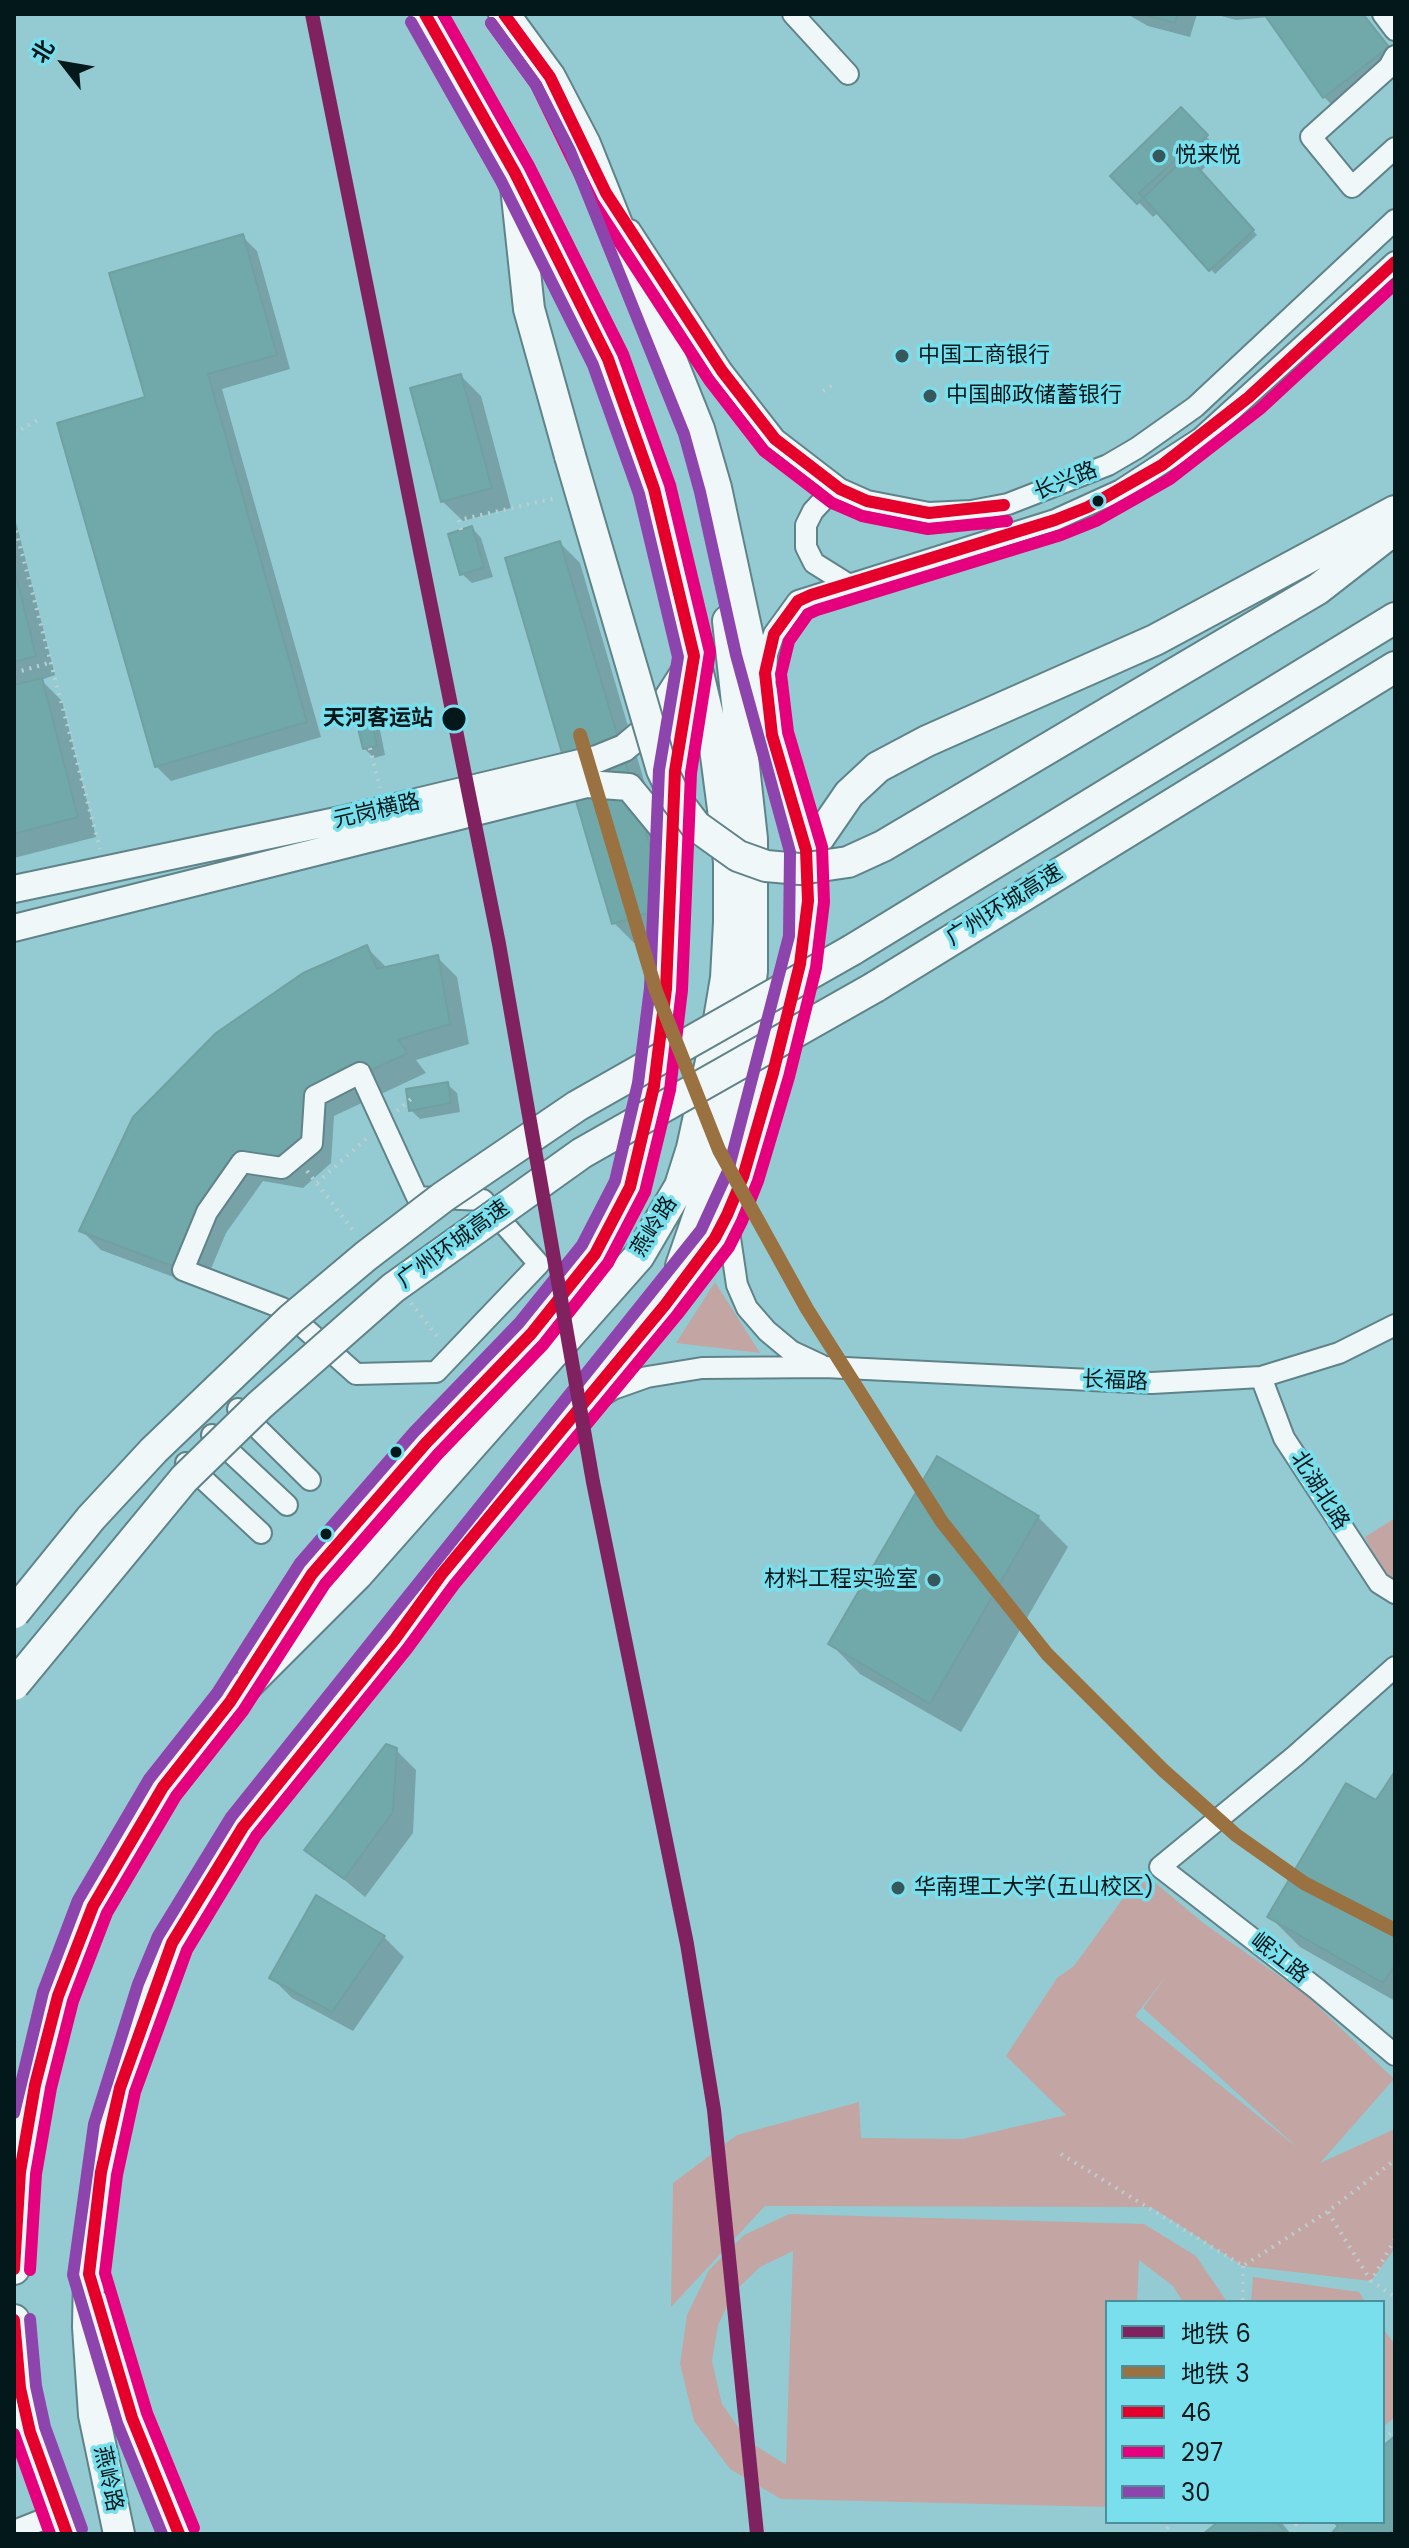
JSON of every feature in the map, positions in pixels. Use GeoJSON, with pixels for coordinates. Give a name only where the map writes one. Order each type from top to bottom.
{"type":"FeatureCollection","features":[{"type":"Feature","properties":{"kind":"highway","name":"燕岭路"},"geometry":{"type":"LineString","coordinates":[[14,2269],[17,2166],[45,2041],[86,1921],[156,1797],[230,1702],[357,1575],[600,1302],[646,1245],[680,1186],[692,1148],[715,1043],[726,978],[729,862],[714,740],[654,489],[608,359],[515,173],[425,14]]}},
{"type":"Feature","properties":{"kind":"highway"},"geometry":{"type":"LineString","coordinates":[[504,14],[550,77],[606,193],[686,393],[716,488],[752,839],[752,971],[743,1040],[715,1168],[693,1238],[665,1305]]}},
{"type":"Feature","properties":{"kind":"highway"},"geometry":{"type":"LineString","coordinates":[[515,173],[522,268],[529,309],[662,770],[677,801],[696,826],[738,856],[782,868],[815,869],[848,862],[883,846],[1318,589],[1395,529]]}},
{"type":"Feature","properties":{"kind":"highway","name":"燕岭路"},"geometry":{"type":"LineString","coordinates":[[119,2534],[94,2415],[88,2327],[89,2274],[101,2172],[120,2088],[172,1943],[243,1827],[279,1779],[706,1251],[727,1215],[757,1129],[800,964],[808,901],[808,862],[772,735],[716,488]]}},
{"type":"Feature","properties":{"kind":"highway"},"geometry":{"type":"LineString","coordinates":[[808,862],[834,814],[878,767],[918,745],[1155,640],[1395,511]]}},
{"type":"Feature","properties":{"kind":"highway","name":"广州环城高速"},"geometry":{"type":"LineString","coordinates":[[14,1613],[91,1518],[154,1450],[279,1330],[366,1256],[443,1197],[577,1106],[852,950],[1395,618]]}},
{"type":"Feature","properties":{"kind":"highway"},"geometry":{"type":"LineString","coordinates":[[230,1702],[312,1574],[426,1443],[531,1334],[595,1254],[630,1187],[649,1115],[666,989],[671,838],[680,723],[694,656]]}},
{"type":"Feature","properties":{"kind":"highway","name":"广州环城高速"},"geometry":{"type":"LineString","coordinates":[[14,1685],[184,1479],[260,1405],[393,1288],[582,1153],[875,987],[1395,667]]}},
{"type":"Feature","properties":{"kind":"highway"},"geometry":{"type":"LineString","coordinates":[[89,2274],[132,2418],[179,2534]]}},
{"type":"Feature","properties":{"kind":"highway"},"geometry":{"type":"LineString","coordinates":[[14,2320],[20,2388],[57,2527]]}},
{"type":"Feature","properties":{"kind":"main road","name":"元岗横路"},"geometry":{"type":"LineString","coordinates":[[14,928],[583,774],[636,740],[672,695],[694,656]]}},
{"type":"Feature","properties":{"kind":"main road","name":"元岗横路"},"geometry":{"type":"LineString","coordinates":[[14,889],[105,867],[385,810],[583,774],[629,787],[671,838]]}},
{"type":"Feature","properties":{"kind":"street"},"geometry":{"type":"LineString","coordinates":[[793,14],[848,74]]}},
{"type":"Feature","properties":{"kind":"street"},"geometry":{"type":"LineString","coordinates":[[1383,14],[1395,30]]}},
{"type":"Feature","properties":{"kind":"street"},"geometry":{"type":"LineString","coordinates":[[1395,56],[1389,67],[1311,137],[1352,187],[1395,148]]}},
{"type":"Feature","properties":{"kind":"street","name":"长兴路"},"geometry":{"type":"LineString","coordinates":[[606,193],[748,408],[797,459],[840,489],[867,501],[929,513],[971,511],[1042,493],[1108,465],[1167,429],[1195,407],[1395,220]]}},
{"type":"Feature","properties":{"kind":"street","name":"长兴路"},"geometry":{"type":"LineString","coordinates":[[772,735],[765,673],[774,634],[798,601],[846,583],[1055,520],[1121,490],[1201,438],[1395,262]]}},
{"type":"Feature","properties":{"kind":"street"},"geometry":{"type":"LineString","coordinates":[[840,489],[826,497],[813,511],[806,525],[806,547],[814,563],[846,583]]}},
{"type":"Feature","properties":{"kind":"street"},"geometry":{"type":"LineString","coordinates":[[360,1073],[417,1197],[483,1200],[539,1264],[436,1372],[356,1374],[282,1308],[183,1270],[207,1212],[242,1162],[282,1168],[312,1143],[315,1096],[360,1073]]}},
{"type":"Feature","properties":{"kind":"street","name":"长福路"},"geometry":{"type":"LineString","coordinates":[[727,1215],[737,1285],[747,1308],[767,1331],[791,1351],[825,1367]]}},
{"type":"Feature","properties":{"kind":"street","name":"长福路"},"geometry":{"type":"LineString","coordinates":[[577,1412],[613,1389],[674,1371],[825,1367],[1117,1383],[1261,1377],[1339,1353],[1395,1325]]}},
{"type":"Feature","properties":{"kind":"street","name":"北湖北路"},"geometry":{"type":"LineString","coordinates":[[1261,1377],[1284,1438],[1379,1583],[1395,1593]]}},
{"type":"Feature","properties":{"kind":"street"},"geometry":{"type":"LineString","coordinates":[[238,1409],[310,1480]]}},
{"type":"Feature","properties":{"kind":"street"},"geometry":{"type":"LineString","coordinates":[[212,1435],[287,1505]]}},
{"type":"Feature","properties":{"kind":"street"},"geometry":{"type":"LineString","coordinates":[[186,1463],[261,1533]]}},
{"type":"Feature","properties":{"kind":"street","name":"岷江路"},"geometry":{"type":"LineString","coordinates":[[1395,1667],[1295,1756],[1160,1867],[1317,1989],[1395,2055]]}},
{"type":"Feature","properties":{"kind":"street"},"geometry":{"type":"LineString","coordinates":[[14,2531],[57,2527]]}},
{"type":"Feature","properties":{"kind":"path"},"geometry":{"type":"LineString","coordinates":[[823,391],[833,385]]}},
{"type":"Feature","properties":{"kind":"path"},"geometry":{"type":"LineString","coordinates":[[14,433],[38,420]]}},
{"type":"Feature","properties":{"kind":"path"},"geometry":{"type":"LineString","coordinates":[[461,530],[459,520],[557,498]]}},
{"type":"Feature","properties":{"kind":"path"},"geometry":{"type":"LineString","coordinates":[[14,523],[105,867]]}},
{"type":"Feature","properties":{"kind":"path"},"geometry":{"type":"LineString","coordinates":[[14,673],[52,662]]}},
{"type":"Feature","properties":{"kind":"path"},"geometry":{"type":"LineString","coordinates":[[370,748],[385,810]]}},
{"type":"Feature","properties":{"kind":"path"},"geometry":{"type":"LineString","coordinates":[[387,1120],[411,1099]]}},
{"type":"Feature","properties":{"kind":"path"},"geometry":{"type":"LineString","coordinates":[[317,1184],[375,1131]]}},
{"type":"Feature","properties":{"kind":"path"},"geometry":{"type":"LineString","coordinates":[[1061,2154],[1243,2266]]}},
{"type":"Feature","properties":{"kind":"path"},"geometry":{"type":"LineString","coordinates":[[1243,2266],[1327,2212],[1395,2160]]}},
{"type":"Feature","properties":{"kind":"path"},"geometry":{"type":"LineString","coordinates":[[1327,2212],[1371,2281],[1395,2297]]}},
{"type":"Feature","properties":{"kind":"path"},"geometry":{"type":"LineString","coordinates":[[1371,2281],[1395,2239]]}},
{"type":"Feature","properties":{"kind":"path"},"geometry":{"type":"LineString","coordinates":[[1243,2266],[1243,2300]]}},
{"type":"Feature","properties":{"kind":"shaded area"},"geometry":{"type":"Polygon","coordinates":[[[715,1282],[760,1353],[676,1343],[715,1282]]]}},
{"type":"Feature","properties":{"kind":"shaded area"},"geometry":{"type":"Polygon","coordinates":[[[1395,1518],[1395,1593],[1389,1589],[1365,1537],[1395,1518]]]}},
{"type":"Feature","properties":{"kind":"shaded area"},"geometry":{"type":"Polygon","coordinates":[[[1142,1872],[1206,1925],[1305,1994],[1394,2079],[1320,2163],[1395,2129],[1395,2248],[1371,2281],[1243,2266],[1151,2207],[765,2206],[671,2307],[673,2183],[737,2135],[859,2102],[861,2138],[963,2139],[1066,2115],[1006,2056],[1057,1978],[1074,1966],[1142,1872]],[[1167,1975],[1135,2016],[1299,2149],[1143,2008],[1167,1975]]]}},
{"type":"Feature","properties":{"kind":"shaded area"},"geometry":{"type":"Polygon","coordinates":[[[789,2214],[1144,2224],[1196,2256],[1226,2300],[1182,2300],[1173,2286],[1139,2260],[1137,2300],[1105,2300],[1105,2507],[781,2499],[730,2469],[694,2421],[680,2364],[687,2315],[709,2270],[744,2235],[789,2214]],[[793,2251],[760,2267],[734,2292],[718,2325],[712,2361],[722,2404],[748,2441],[786,2464],[793,2251]]]}},
{"type":"Feature","properties":{"kind":"shaded area"},"geometry":{"type":"Polygon","coordinates":[[[1253,2277],[1359,2292],[1364,2300],[1251,2300],[1253,2277]]]}},
{"type":"Feature","properties":{"kind":"shaded area"},"geometry":{"type":"Polygon","coordinates":[[[1385,2331],[1395,2345],[1395,2417],[1385,2425],[1385,2331]]]}},
{"type":"Feature","properties":{"kind":"building"},"geometry":{"type":"Polygon","coordinates":[[[1141,14],[1178,14],[1175,23],[1141,14]]]}},
{"type":"Feature","properties":{"kind":"building"},"geometry":{"type":"Polygon","coordinates":[[[1264,14],[1363,14],[1389,47],[1323,98],[1264,14]]]}},
{"type":"Feature","properties":{"kind":"building","name":"悦来悦"},"geometry":{"type":"Polygon","coordinates":[[[1181,107],[1208,135],[1137,204],[1110,176],[1181,107]]]}},
{"type":"Feature","properties":{"kind":"building"},"geometry":{"type":"Polygon","coordinates":[[[1184,152],[1254,230],[1209,271],[1139,193],[1184,152]]]}},
{"type":"Feature","properties":{"kind":"building"},"geometry":{"type":"Polygon","coordinates":[[[243,234],[277,355],[208,374],[307,722],[155,767],[57,423],[145,397],[109,273],[243,234]]]}},
{"type":"Feature","properties":{"kind":"building"},"geometry":{"type":"Polygon","coordinates":[[[461,374],[492,488],[441,502],[410,388],[461,374]]]}},
{"type":"Feature","properties":{"kind":"building"},"geometry":{"type":"Polygon","coordinates":[[[472,526],[484,567],[460,575],[448,534],[472,526]]]}},
{"type":"Feature","properties":{"kind":"building"},"geometry":{"type":"Polygon","coordinates":[[[560,541],[668,907],[612,924],[505,558],[560,541]]]}},
{"type":"Feature","properties":{"kind":"building"},"geometry":{"type":"Polygon","coordinates":[[[14,568],[36,656],[14,662],[14,568]]]}},
{"type":"Feature","properties":{"kind":"building"},"geometry":{"type":"Polygon","coordinates":[[[42,678],[78,817],[14,834],[14,685],[42,678]]]}},
{"type":"Feature","properties":{"kind":"building"},"geometry":{"type":"Polygon","coordinates":[[[370,713],[377,746],[363,749],[355,716],[370,713]]]}},
{"type":"Feature","properties":{"kind":"building"},"geometry":{"type":"Polygon","coordinates":[[[367,945],[377,969],[438,955],[450,1024],[398,1040],[408,1053],[315,1096],[312,1143],[282,1168],[242,1162],[183,1270],[79,1231],[133,1117],[216,1033],[303,973],[367,945]]]}},
{"type":"Feature","properties":{"kind":"building"},"geometry":{"type":"Polygon","coordinates":[[[448,1082],[451,1103],[409,1111],[406,1089],[448,1082]]]}},
{"type":"Feature","properties":{"kind":"building","name":"材料工程实验室"},"geometry":{"type":"Polygon","coordinates":[[[937,1456],[1039,1516],[930,1704],[828,1644],[937,1456]]]}},
{"type":"Feature","properties":{"kind":"building"},"geometry":{"type":"Polygon","coordinates":[[[386,1744],[397,1748],[393,1812],[344,1879],[304,1850],[386,1744]]]}},
{"type":"Feature","properties":{"kind":"building"},"geometry":{"type":"Polygon","coordinates":[[[1395,1771],[1395,1965],[1383,1983],[1267,1917],[1346,1783],[1376,1800],[1395,1771]]]}},
{"type":"Feature","properties":{"kind":"building"},"geometry":{"type":"Polygon","coordinates":[[[316,1895],[385,1936],[332,2012],[269,1978],[316,1895]]]}},
{"type":"Feature","properties":{"kind":"building"},"geometry":{"type":"Polygon","coordinates":[[[1395,2436],[1395,2529],[1388,2534],[1331,2534],[1338,2526],[1336,2524],[1385,2524],[1385,2444],[1395,2436]]]}},
{"type":"Feature","properties":{"kind":"building"},"geometry":{"type":"Polygon","coordinates":[[[1216,2524],[1279,2524],[1285,2532],[1203,2534],[1216,2524]]]}},
{"type":"Feature","properties":{"kind":"metro line","name":"6"},"geometry":{"type":"LineString","coordinates":[[312,14],[499,944],[593,1482],[687,1944],[714,2110],[757,2534]]}},
{"type":"Feature","properties":{"kind":"metro line","name":"3"},"geometry":{"type":"LineString","coordinates":[[580,735],[656,991],[719,1150],[807,1309],[942,1522],[1047,1654],[1163,1770],[1236,1835],[1304,1883],[1395,1930]]}},
{"type":"Feature","properties":{"kind":"transit line","name":"46"},"geometry":{"type":"LineString","coordinates":[[14,2269],[20,2172],[35,2085],[58,1996],[93,1906],[163,1787],[230,1702],[312,1574],[426,1443],[531,1334],[595,1254],[630,1187],[654,1086],[666,989],[675,771],[694,656],[654,489],[608,359],[515,173],[425,14]]}},
{"type":"Feature","properties":{"kind":"transit line","name":"297"},"geometry":{"type":"LineString","coordinates":[[30,2270],[36,2174],[51,2088],[73,2001],[107,1913],[176,1796],[243,1711],[325,1584],[438,1454],[543,1345],[608,1263],[645,1192],[670,1090],[682,990],[691,773],[710,652],[670,485],[623,354],[529,166],[443,14]]}},
{"type":"Feature","properties":{"kind":"transit line","name":"46"},"geometry":{"type":"LineString","coordinates":[[504,14],[550,77],[606,193],[722,371],[775,439],[840,489],[867,501],[929,513],[1004,505]]}},
{"type":"Feature","properties":{"kind":"transit line","name":"30"},"geometry":{"type":"LineString","coordinates":[[14,2113],[43,1992],[78,1900],[149,1779],[217,1693],[300,1563],[414,1432],[519,1323],[582,1245],[615,1181],[638,1083],[650,988],[659,770],[678,657],[639,494],[593,365],[501,181],[411,22]]}},
{"type":"Feature","properties":{"kind":"transit line","name":"297"},"geometry":{"type":"LineString","coordinates":[[491,23],[536,85],[593,202],[709,380],[764,451],[832,503],[862,516],[928,529],[1007,521]]}},
{"type":"Feature","properties":{"kind":"transit line","name":"30"},"geometry":{"type":"LineString","coordinates":[[162,2534],[117,2423],[73,2275],[94,2124],[138,1984],[158,1936],[231,1817],[701,1230],[728,1171],[789,936],[790,852],[736,655],[684,434],[570,151],[536,85],[491,23]]}},
{"type":"Feature","properties":{"kind":"transit line","name":"46"},"geometry":{"type":"LineString","coordinates":[[179,2534],[132,2418],[89,2274],[101,2172],[120,2088],[172,1943],[243,1827],[395,1639],[441,1575],[665,1305],[715,1238],[727,1215],[743,1177],[773,1073],[800,964],[808,901],[806,850],[772,735],[765,673],[774,634],[798,601],[811,595],[1055,520],[1088,507],[1162,465],[1249,397],[1395,262]]}},
{"type":"Feature","properties":{"kind":"transit line","name":"297"},"geometry":{"type":"LineString","coordinates":[[194,2528],[147,2413],[105,2273],[117,2175],[135,2092],[187,1950],[256,1836],[407,1649],[454,1585],[677,1315],[729,1247],[742,1221],[758,1181],[789,1077],[816,968],[824,902],[822,847],[788,732],[781,674],[789,641],[808,614],[817,610],[1061,535],[1096,521],[1170,479],[1260,409],[1395,284]]}},
{"type":"Feature","properties":{"kind":"transit line","name":"30"},"geometry":{"type":"LineString","coordinates":[[30,2319],[36,2386],[45,2427],[82,2529]]}},
{"type":"Feature","properties":{"kind":"transit line","name":"46"},"geometry":{"type":"LineString","coordinates":[[14,2320],[20,2388],[30,2432],[67,2534]]}},
{"type":"Feature","properties":{"kind":"transit line","name":"297"},"geometry":{"type":"LineString","coordinates":[[14,2434],[50,2534]]}},
{"type":"Feature","properties":{"kind":"place","name":"悦来悦"},"geometry":{"type":"Point","coordinates":[1159,156]}},
{"type":"Feature","properties":{"kind":"place","name":"中国工商银行"},"geometry":{"type":"Point","coordinates":[902,356]}},
{"type":"Feature","properties":{"kind":"place","name":"中国邮政储蓄银行"},"geometry":{"type":"Point","coordinates":[930,396]}},
{"type":"Feature","properties":{"kind":"place","name":"天河客运站"},"geometry":{"type":"Point","coordinates":[454,719]}},
{"type":"Feature","properties":{"kind":"place","name":"材料工程实验室"},"geometry":{"type":"Point","coordinates":[934,1580]}},
{"type":"Feature","properties":{"kind":"place","name":"华南理工大学(五山校区)"},"geometry":{"type":"Point","coordinates":[898,1888]}}]}
